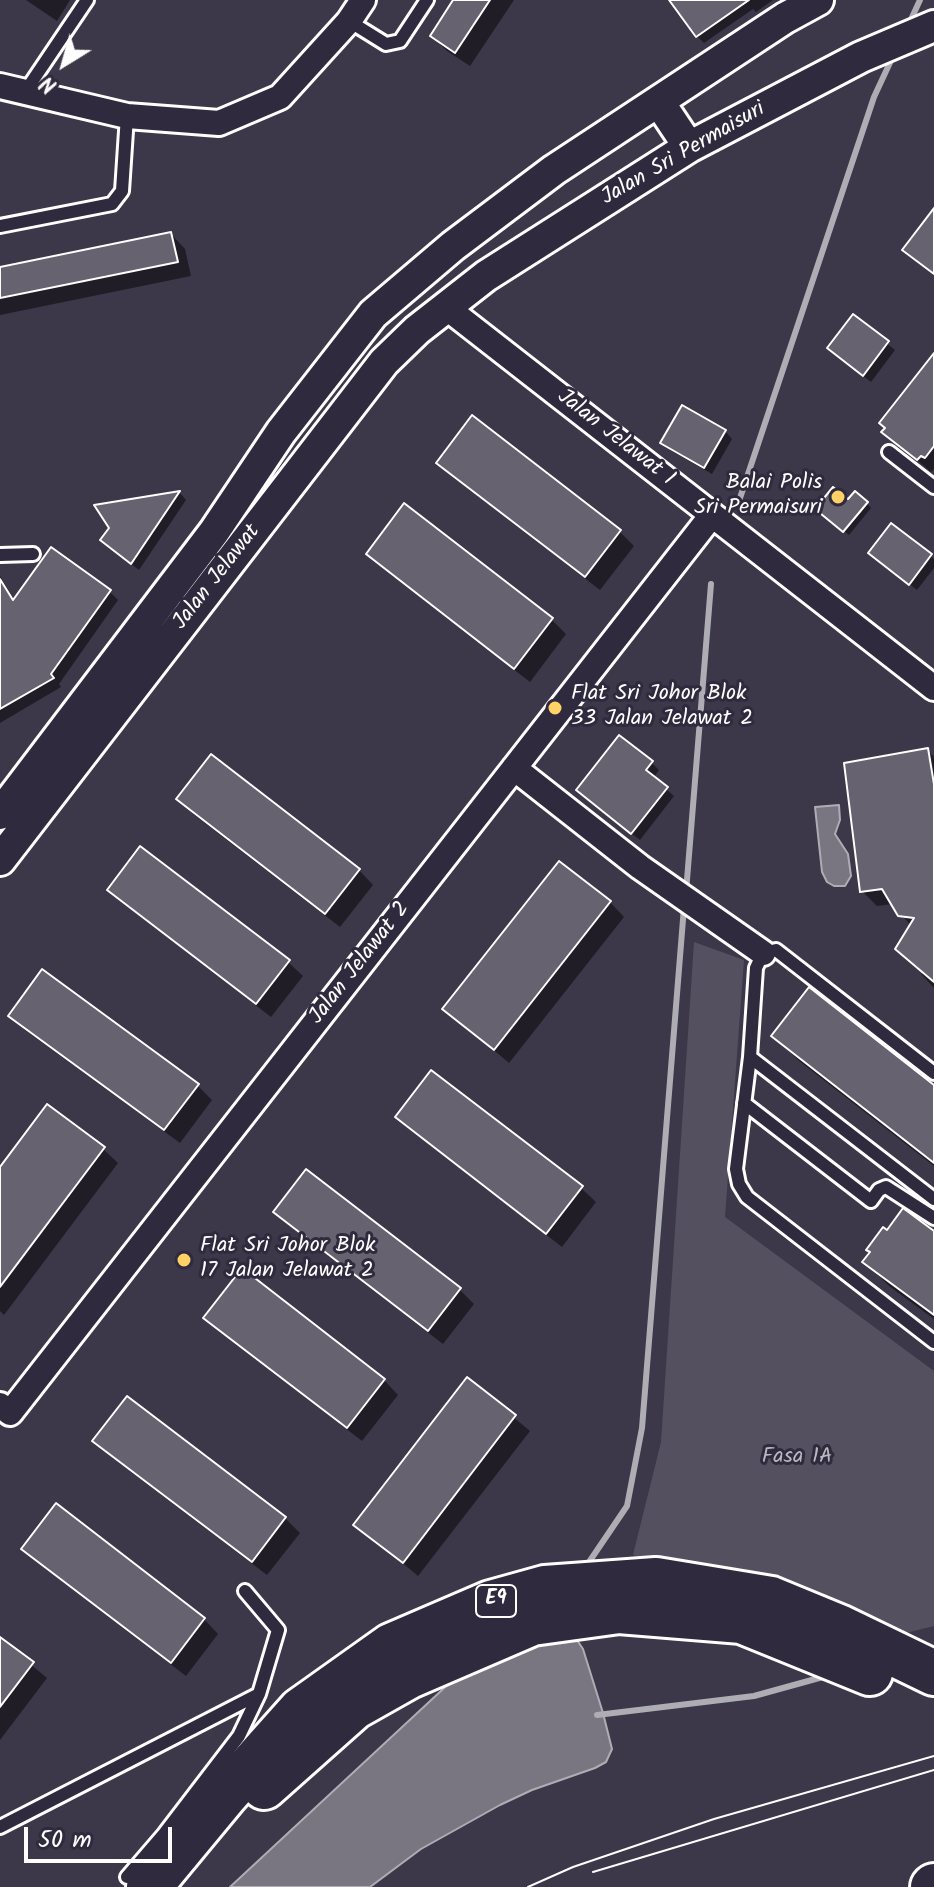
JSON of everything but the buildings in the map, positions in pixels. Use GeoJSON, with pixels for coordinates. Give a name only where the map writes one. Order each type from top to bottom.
{"type":"FeatureCollection","features":[{"type":"Feature","properties":{"kind":"highway","name":"E9"},"geometry":{"type":"LineString","coordinates":[[138,1882],[226,1794],[301,1710],[391,1646],[491,1603],[545,1588],[656,1580],[771,1599],[839,1627],[934,1673]]}},
{"type":"Feature","properties":{"kind":"highway","name":"E9"},"geometry":{"type":"LineString","coordinates":[[181,1887],[259,1791],[354,1707],[409,1676],[532,1623],[619,1611],[742,1621],[891,1681],[934,1703]]}},
{"type":"Feature","properties":{"kind":"street"},"geometry":{"type":"LineString","coordinates":[[0,86],[127,116],[219,123],[280,97],[349,21],[363,0]]}},
{"type":"Feature","properties":{"kind":"street"},"geometry":{"type":"LineString","coordinates":[[373,314],[453,246],[554,170],[785,18],[818,0]]}},
{"type":"Feature","properties":{"kind":"street","name":"Jalan Sri Permaisuri"},"geometry":{"type":"LineString","coordinates":[[447,308],[486,276],[689,147],[861,57],[934,26]]}},
{"type":"Feature","properties":{"kind":"street"},"geometry":{"type":"LineString","coordinates":[[659,102],[689,147]]}},
{"type":"Feature","properties":{"kind":"street"},"geometry":{"type":"LineString","coordinates":[[447,308],[441,280],[443,267],[453,246]]}},
{"type":"Feature","properties":{"kind":"street"},"geometry":{"type":"LineString","coordinates":[[373,314],[422,299],[436,300],[447,308]]}},
{"type":"Feature","properties":{"kind":"street","name":"Jalan Jelawat 1"},"geometry":{"type":"LineString","coordinates":[[447,308],[934,688]]}},
{"type":"Feature","properties":{"kind":"street","name":"Jalan Jelawat"},"geometry":{"type":"LineString","coordinates":[[0,860],[384,362],[417,330],[447,308]]}},
{"type":"Feature","properties":{"kind":"street","name":"Jalan Jelawat"},"geometry":{"type":"LineString","coordinates":[[0,814],[214,532],[281,432],[373,314]]}},
{"type":"Feature","properties":{"kind":"street","name":"Jalan Jelawat 2"},"geometry":{"type":"LineString","coordinates":[[5,1409],[712,515]]}},
{"type":"Feature","properties":{"kind":"street"},"geometry":{"type":"LineString","coordinates":[[514,768],[640,867],[763,953]]}},
{"type":"Feature","properties":{"kind":"lane"},"geometry":{"type":"LineString","coordinates":[[25,92],[87,0]]}},
{"type":"Feature","properties":{"kind":"lane"},"geometry":{"type":"LineString","coordinates":[[349,21],[386,44],[400,41],[427,0]]}},
{"type":"Feature","properties":{"kind":"lane"},"geometry":{"type":"LineString","coordinates":[[0,226],[112,204],[122,191],[127,116]]}},
{"type":"Feature","properties":{"kind":"lane"},"geometry":{"type":"LineString","coordinates":[[889,452],[934,487]]}},
{"type":"Feature","properties":{"kind":"lane"},"geometry":{"type":"LineString","coordinates":[[0,555],[33,554]]}},
{"type":"Feature","properties":{"kind":"lane"},"geometry":{"type":"LineString","coordinates":[[934,1073],[776,950],[763,953],[756,968],[750,1057],[736,1169],[739,1184],[747,1197],[934,1342]]}},
{"type":"Feature","properties":{"kind":"lane"},"geometry":{"type":"LineString","coordinates":[[750,1057],[934,1199]]}},
{"type":"Feature","properties":{"kind":"lane"},"geometry":{"type":"LineString","coordinates":[[744,1103],[871,1201],[879,1190],[886,1187],[934,1218]]}},
{"type":"Feature","properties":{"kind":"lane"},"geometry":{"type":"LineString","coordinates":[[138,1882],[164,1834],[239,1736],[259,1694],[278,1630],[245,1591]]}},
{"type":"Feature","properties":{"kind":"lane"},"geometry":{"type":"LineString","coordinates":[[0,1827],[259,1694]]}},
{"type":"Feature","properties":{"kind":"green space","name":"Fasa 1A"},"geometry":{"type":"Polygon","coordinates":[[[694,942],[744,960],[725,1217],[934,1371],[934,1626],[902,1634],[633,1555],[661,1442],[694,942]]]}},
{"type":"Feature","properties":{"kind":"shaded area"},"geometry":{"type":"Polygon","coordinates":[[[839,805],[840,820],[835,834],[848,854],[851,876],[845,886],[827,882],[822,872],[815,807],[839,805]]]}},
{"type":"Feature","properties":{"kind":"shaded area"},"geometry":{"type":"Polygon","coordinates":[[[567,1635],[577,1640],[583,1649],[603,1713],[612,1749],[606,1762],[500,1805],[421,1849],[370,1887],[230,1887],[471,1663],[567,1635]]]}},
{"type":"Feature","properties":{"kind":"waterway"},"geometry":{"type":"LineString","coordinates":[[908,26],[920,0]]}},
{"type":"Feature","properties":{"kind":"waterway"},"geometry":{"type":"LineString","coordinates":[[738,504],[874,97],[894,54]]}},
{"type":"Feature","properties":{"kind":"waterway"},"geometry":{"type":"LineString","coordinates":[[686,892],[711,584]]}},
{"type":"Feature","properties":{"kind":"waterway"},"geometry":{"type":"LineString","coordinates":[[585,1568],[627,1506],[642,1428],[684,907]]}},
{"type":"Feature","properties":{"kind":"waterway"},"geometry":{"type":"LineString","coordinates":[[597,1715],[754,1696],[830,1675]]}},
{"type":"Feature","properties":{"kind":"tram line"},"geometry":{"type":"LineString","coordinates":[[528,1887],[573,1867],[714,1819],[934,1756]]}},
{"type":"Feature","properties":{"kind":"tram line"},"geometry":{"type":"LineString","coordinates":[[593,1872],[934,1770]]}},
{"type":"Feature","properties":{"kind":"place","name":"Balai Polis Sri Permaisuri"},"geometry":{"type":"Point","coordinates":[838,497]}},
{"type":"Feature","properties":{"kind":"place","name":"Flat Sri Johor Blok 33 Jalan Jelawat 2"},"geometry":{"type":"Point","coordinates":[555,708]}},
{"type":"Feature","properties":{"kind":"place","name":"Flat Sri Johor Blok 17 Jalan Jelawat 2"},"geometry":{"type":"Point","coordinates":[184,1260]}}]}
